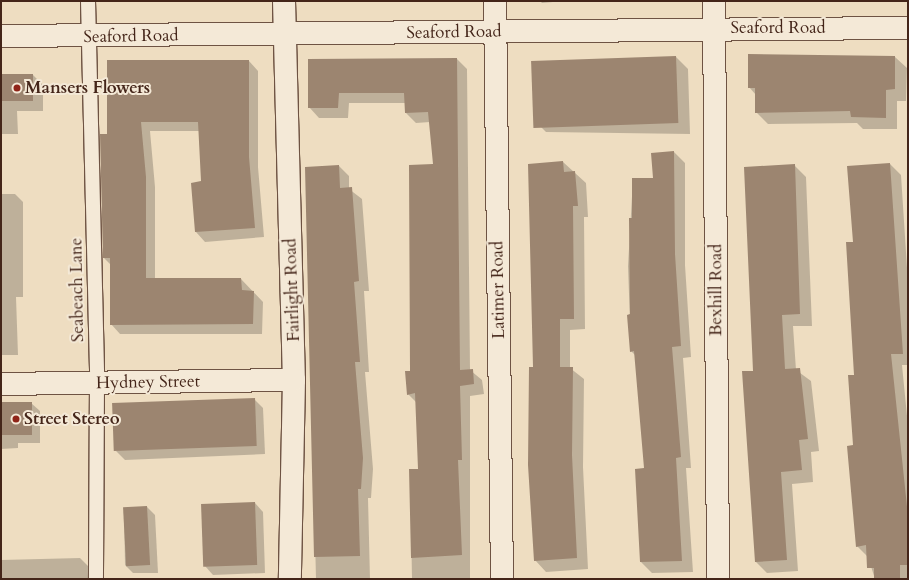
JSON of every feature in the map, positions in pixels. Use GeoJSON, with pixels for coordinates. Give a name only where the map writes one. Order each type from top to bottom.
{"type":"FeatureCollection","features":[{"type":"Feature","properties":{"kind":"street","name":"Fairlight Road"},"geometry":{"type":"LineString","coordinates":[[284,1],[294,380],[290,579]]}},
{"type":"Feature","properties":{"kind":"street","name":"Latimer Road"},"geometry":{"type":"LineString","coordinates":[[495,1],[502,579]]}},
{"type":"Feature","properties":{"kind":"street","name":"Bexhill Road"},"geometry":{"type":"LineString","coordinates":[[714,1],[718,579]]}},
{"type":"Feature","properties":{"kind":"street","name":"Seaford Road"},"geometry":{"type":"LineString","coordinates":[[1,36],[714,28],[908,28]]}},
{"type":"Feature","properties":{"kind":"street","name":"Hydney Street"},"geometry":{"type":"LineString","coordinates":[[1,384],[294,380]]}},
{"type":"Feature","properties":{"kind":"lane","name":"Seabeach Lane"},"geometry":{"type":"LineString","coordinates":[[88,1],[97,382],[96,579]]}},
{"type":"Feature","properties":{"kind":"building"},"geometry":{"type":"Polygon","coordinates":[[[748,54],[895,56],[895,89],[886,90],[886,118],[851,117],[850,111],[755,113],[755,88],[748,88],[748,54]]]}},
{"type":"Feature","properties":{"kind":"building"},"geometry":{"type":"Polygon","coordinates":[[[676,56],[678,123],[533,128],[531,61],[676,56]]]}},
{"type":"Feature","properties":{"kind":"building"},"geometry":{"type":"Polygon","coordinates":[[[457,58],[460,370],[473,369],[474,384],[460,386],[462,460],[458,460],[462,555],[411,558],[409,469],[418,469],[415,393],[407,395],[405,371],[410,371],[409,165],[433,164],[428,112],[405,113],[404,93],[339,93],[338,108],[308,108],[308,59],[457,58]]]}},
{"type":"Feature","properties":{"kind":"building"},"geometry":{"type":"Polygon","coordinates":[[[107,60],[249,60],[249,157],[255,228],[195,232],[191,183],[201,181],[198,122],[141,122],[146,177],[146,278],[241,278],[242,290],[254,291],[253,324],[110,325],[110,258],[103,258],[100,134],[107,134],[107,60]]]}},
{"type":"Feature","properties":{"kind":"building","name":"Mansers Flowers"},"geometry":{"type":"Polygon","coordinates":[[[1,74],[33,74],[33,101],[1,101],[1,74]]]}},
{"type":"Feature","properties":{"kind":"building"},"geometry":{"type":"Polygon","coordinates":[[[674,151],[675,254],[681,346],[672,347],[681,457],[676,458],[682,561],[640,562],[635,469],[644,468],[634,351],[630,352],[627,315],[630,314],[629,218],[632,218],[632,178],[653,178],[651,153],[674,151]]]}},
{"type":"Feature","properties":{"kind":"building"},"geometry":{"type":"Polygon","coordinates":[[[563,161],[564,172],[575,171],[578,206],[573,206],[574,319],[560,319],[560,367],[573,367],[572,455],[577,558],[534,561],[528,465],[529,367],[533,367],[528,164],[563,161]]]}},
{"type":"Feature","properties":{"kind":"building"},"geometry":{"type":"Polygon","coordinates":[[[890,163],[903,354],[891,354],[908,516],[908,565],[900,565],[900,579],[874,579],[874,568],[867,568],[866,545],[856,547],[847,446],[853,445],[848,375],[854,375],[846,242],[853,242],[847,166],[890,163]]]}},
{"type":"Feature","properties":{"kind":"building"},"geometry":{"type":"Polygon","coordinates":[[[795,164],[800,314],[782,315],[785,369],[800,368],[808,439],[799,440],[802,470],[781,472],[787,560],[755,562],[742,371],[753,371],[744,167],[795,164]]]}},
{"type":"Feature","properties":{"kind":"building"},"geometry":{"type":"Polygon","coordinates":[[[339,165],[340,188],[352,187],[359,281],[354,282],[360,362],[355,362],[363,458],[361,489],[358,489],[360,556],[314,557],[305,167],[339,165]]]}},
{"type":"Feature","properties":{"kind":"building"},"geometry":{"type":"Polygon","coordinates":[[[255,398],[257,446],[114,451],[112,403],[255,398]]]}},
{"type":"Feature","properties":{"kind":"building","name":"Street Stereo"},"geometry":{"type":"Polygon","coordinates":[[[1,402],[32,402],[32,435],[1,435],[1,402]]]}},
{"type":"Feature","properties":{"kind":"building"},"geometry":{"type":"Polygon","coordinates":[[[255,502],[257,565],[203,567],[201,504],[255,502]]]}},
{"type":"Feature","properties":{"kind":"building"},"geometry":{"type":"Polygon","coordinates":[[[147,506],[150,565],[126,566],[123,507],[147,506]]]}},
{"type":"Feature","properties":{"kind":"place","name":"Mansers Flowers"},"geometry":{"type":"Point","coordinates":[17,88]}},
{"type":"Feature","properties":{"kind":"place","name":"Street Stereo"},"geometry":{"type":"Point","coordinates":[16,419]}}]}
